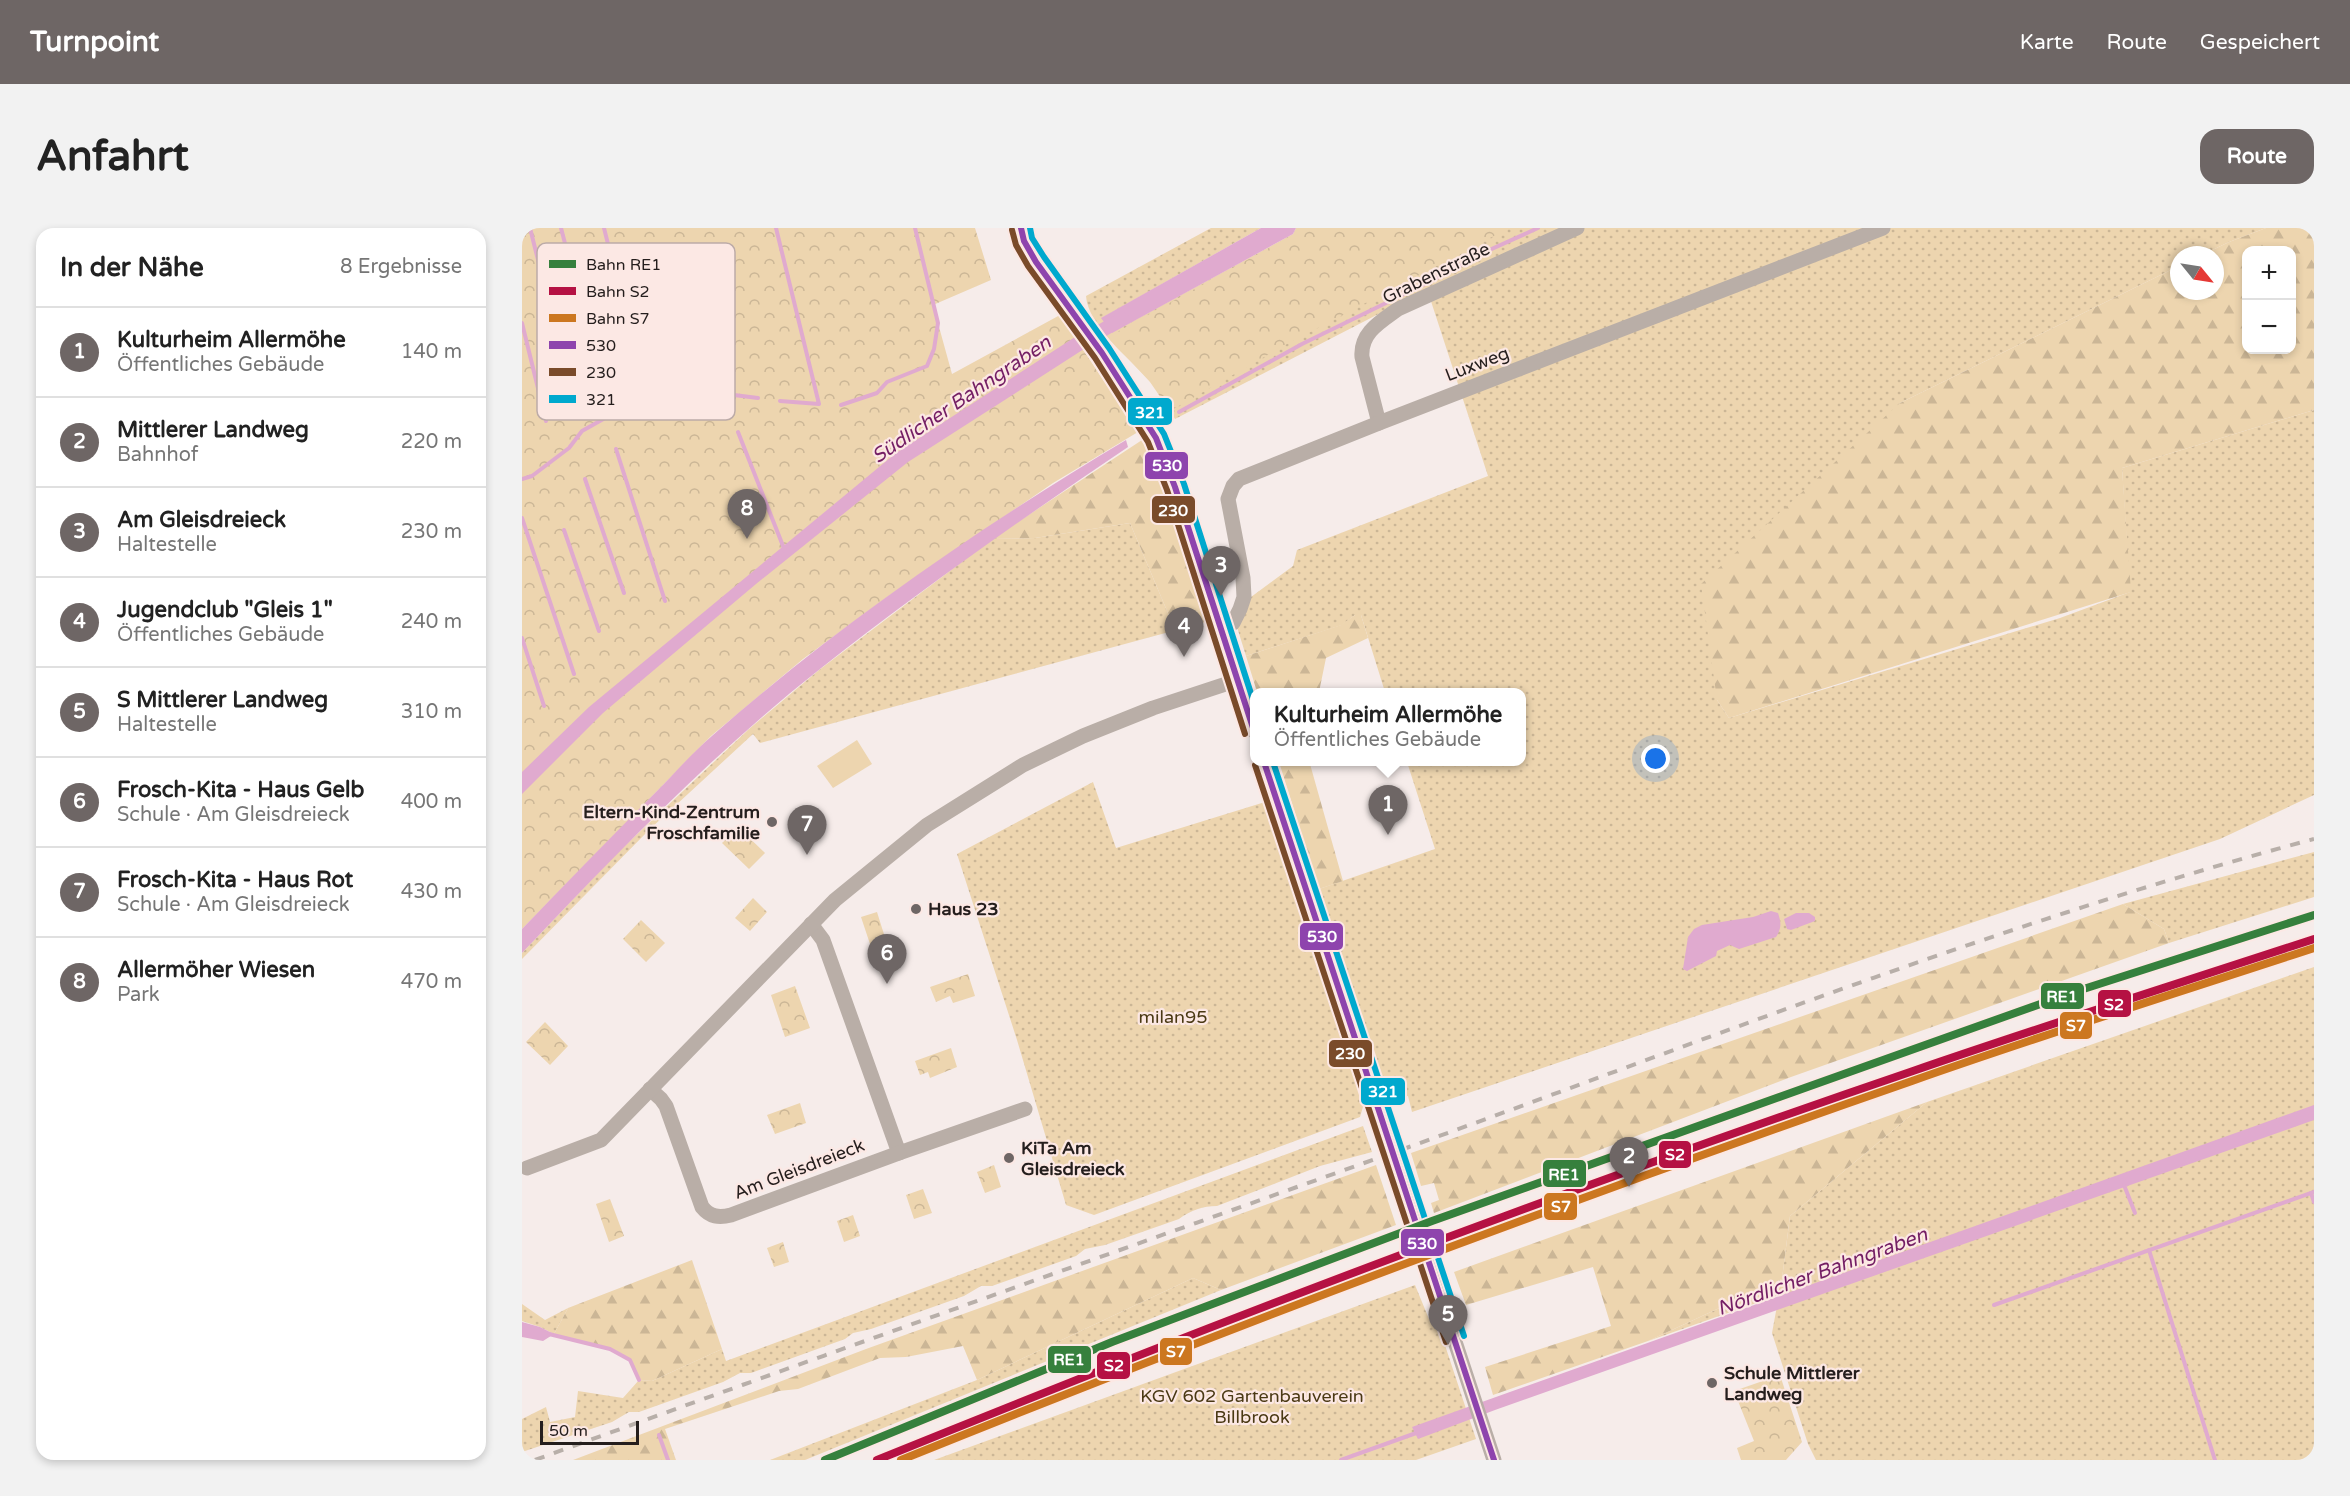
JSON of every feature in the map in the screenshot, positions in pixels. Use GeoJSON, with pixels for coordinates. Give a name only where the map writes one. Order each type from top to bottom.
{"type":"FeatureCollection","features":[{"type":"Feature","properties":{"kind":"street"},"geometry":{"type":"LineString","coordinates":[[1021,228],[1024,241],[1036,262],[1102,353],[1156,438],[1175,487],[1250,718]]}},
{"type":"Feature","properties":{"kind":"street","name":"Grabenstraße"},"geometry":{"type":"LineString","coordinates":[[1378,423],[1361,346],[1374,327],[1398,309],[1577,228]]}},
{"type":"Feature","properties":{"kind":"street","name":"Luxweg"},"geometry":{"type":"LineString","coordinates":[[1220,627],[1233,623],[1244,597],[1243,578],[1228,500],[1233,486],[1239,479],[1883,228]]}},
{"type":"Feature","properties":{"kind":"street"},"geometry":{"type":"LineString","coordinates":[[527,1168],[601,1140],[811,924],[857,881],[927,825],[1023,765],[1104,727],[1238,680]]}},
{"type":"Feature","properties":{"kind":"street"},"geometry":{"type":"LineString","coordinates":[[1265,766],[1494,1460]]}},
{"type":"Feature","properties":{"kind":"street"},"geometry":{"type":"LineString","coordinates":[[811,924],[823,940],[899,1153]]}},
{"type":"Feature","properties":{"kind":"street","name":"Am Gleisdreieck"},"geometry":{"type":"LineString","coordinates":[[650,1089],[664,1102],[702,1207],[708,1213],[716,1216],[731,1215],[1025,1109]]}},
{"type":"Feature","properties":{"kind":"green space"},"geometry":{"type":"Polygon","coordinates":[[[522,228],[975,228],[991,280],[933,305],[952,374],[1060,315],[1138,432],[1053,483],[890,595],[803,659],[711,736],[522,929],[522,228]]]}},
{"type":"Feature","properties":{"kind":"green space"},"geometry":{"type":"Polygon","coordinates":[[[1211,228],[1261,228],[1102,318],[1111,333],[1293,234],[1296,228],[2266,228],[2221,246],[2170,246],[2170,270],[1900,403],[1717,700],[1729,718],[2060,618],[2130,592],[2122,468],[2314,410],[2314,795],[2220,839],[1412,1112],[1408,1096],[1386,1101],[1319,889],[1435,849],[1408,766],[1526,766],[1526,688],[1384,688],[1361,615],[1355,615],[1342,625],[1246,656],[1232,611],[1293,566],[1297,550],[1488,476],[1427,289],[1175,419],[1160,394],[1102,330],[1088,307],[1086,296],[1211,228]]]}},
{"type":"Feature","properties":{"kind":"green space"},"geometry":{"type":"Polygon","coordinates":[[[1305,228],[1509,228],[1287,344],[1170,411],[1150,382],[1108,337],[1305,228]]]}},
{"type":"Feature","properties":{"kind":"green space"},"geometry":{"type":"Polygon","coordinates":[[[2266,228],[2314,228],[2314,410],[2122,468],[2131,592],[1729,718],[1717,700],[1701,584],[1900,403],[2170,270],[2170,300],[2224,300],[2224,246],[2221,246],[2266,228]]]}},
{"type":"Feature","properties":{"kind":"green space"},"geometry":{"type":"Polygon","coordinates":[[[1142,440],[1157,475],[1203,610],[1170,618],[1130,523],[1035,538],[992,539],[1142,440]]]}},
{"type":"Feature","properties":{"kind":"green space"},"geometry":{"type":"Polygon","coordinates":[[[1130,523],[1170,618],[1203,610],[1206,622],[760,743],[753,734],[650,829],[522,959],[522,953],[615,855],[749,729],[819,670],[992,539],[1035,538],[1130,523]]]}},
{"type":"Feature","properties":{"kind":"green space"},"geometry":{"type":"Polygon","coordinates":[[[1355,615],[1361,615],[1368,638],[1326,658],[1320,688],[1256,688],[1246,656],[1341,625],[1355,615]]]}},
{"type":"Feature","properties":{"kind":"green space"},"geometry":{"type":"Polygon","coordinates":[[[857,740],[872,764],[833,788],[817,766],[857,740]]]}},
{"type":"Feature","properties":{"kind":"green space"},"geometry":{"type":"Polygon","coordinates":[[[1280,766],[1311,766],[1343,881],[1319,889],[1280,766]]]}},
{"type":"Feature","properties":{"kind":"green space","name":"milan95"},"geometry":{"type":"Polygon","coordinates":[[[1093,782],[1116,848],[1265,802],[1365,1100],[1360,1117],[1094,1215],[1066,1205],[1017,1040],[957,854],[1093,782]]]}},
{"type":"Feature","properties":{"kind":"green space"},"geometry":{"type":"Polygon","coordinates":[[[738,827],[765,853],[749,869],[722,843],[738,827]]]}},
{"type":"Feature","properties":{"kind":"green space"},"geometry":{"type":"Polygon","coordinates":[[[2314,852],[2314,897],[2169,943],[2164,929],[2123,904],[2314,852]]]}},
{"type":"Feature","properties":{"kind":"green space"},"geometry":{"type":"Polygon","coordinates":[[[753,898],[767,912],[750,931],[735,918],[753,898]]]}},
{"type":"Feature","properties":{"kind":"green space"},"geometry":{"type":"Polygon","coordinates":[[[2123,904],[2164,929],[2169,943],[1791,1077],[1434,1213],[1431,1203],[1439,1200],[1434,1183],[1421,1186],[1411,1153],[2123,904]]]}},
{"type":"Feature","properties":{"kind":"green space"},"geometry":{"type":"Polygon","coordinates":[[[877,912],[888,947],[873,953],[861,917],[877,912]]]}},
{"type":"Feature","properties":{"kind":"green space"},"geometry":{"type":"Polygon","coordinates":[[[641,920],[665,943],[646,962],[623,939],[641,920]]]}},
{"type":"Feature","properties":{"kind":"green space"},"geometry":{"type":"Polygon","coordinates":[[[2314,967],[2314,1460],[1816,1460],[1808,1444],[1772,1333],[1779,1295],[1648,1341],[1782,1279],[1790,1216],[1927,1102],[2314,967]]]}},
{"type":"Feature","properties":{"kind":"green space"},"geometry":{"type":"Polygon","coordinates":[[[968,974],[975,996],[953,1003],[950,996],[936,1002],[930,987],[968,974]]]}},
{"type":"Feature","properties":{"kind":"green space"},"geometry":{"type":"Polygon","coordinates":[[[795,986],[810,1028],[785,1037],[771,995],[795,986]]]}},
{"type":"Feature","properties":{"kind":"green space"},"geometry":{"type":"Polygon","coordinates":[[[545,1022],[568,1046],[550,1065],[526,1042],[545,1022]]]}},
{"type":"Feature","properties":{"kind":"green space"},"geometry":{"type":"Polygon","coordinates":[[[951,1048],[957,1067],[930,1078],[928,1072],[920,1075],[915,1061],[951,1048]]]}},
{"type":"Feature","properties":{"kind":"green space"},"geometry":{"type":"Polygon","coordinates":[[[1927,1102],[1790,1216],[1782,1279],[1648,1341],[1493,1395],[1485,1367],[1611,1326],[1593,1267],[1466,1305],[1454,1272],[1927,1102]]]}},
{"type":"Feature","properties":{"kind":"green space"},"geometry":{"type":"Polygon","coordinates":[[[800,1103],[806,1123],[775,1134],[767,1115],[800,1103]]]}},
{"type":"Feature","properties":{"kind":"green space"},"geometry":{"type":"Polygon","coordinates":[[[1363,1126],[1372,1152],[1320,1166],[1217,1206],[1197,1209],[1179,1219],[1105,1245],[1085,1249],[1076,1256],[992,1286],[981,1286],[964,1296],[871,1329],[853,1333],[845,1339],[751,1373],[740,1373],[723,1382],[639,1412],[629,1412],[612,1422],[522,1452],[522,1419],[546,1407],[550,1422],[575,1417],[578,1391],[623,1398],[639,1380],[652,1381],[722,1349],[726,1361],[1363,1126]]]}},
{"type":"Feature","properties":{"kind":"green space"},"geometry":{"type":"Polygon","coordinates":[[[994,1165],[1001,1187],[985,1193],[977,1172],[994,1165]]]}},
{"type":"Feature","properties":{"kind":"green space"},"geometry":{"type":"Polygon","coordinates":[[[1376,1165],[1396,1225],[1221,1290],[1193,1278],[977,1380],[963,1346],[906,1357],[880,1358],[798,1389],[779,1391],[665,1429],[676,1460],[573,1460],[866,1349],[1376,1165]]]}},
{"type":"Feature","properties":{"kind":"green space"},"geometry":{"type":"Polygon","coordinates":[[[923,1189],[932,1213],[914,1219],[906,1195],[923,1189]]]}},
{"type":"Feature","properties":{"kind":"green space"},"geometry":{"type":"Polygon","coordinates":[[[610,1199],[624,1236],[609,1242],[596,1204],[610,1199]]]}},
{"type":"Feature","properties":{"kind":"green space"},"geometry":{"type":"Polygon","coordinates":[[[853,1215],[860,1236],[844,1242],[837,1221],[853,1215]]]}},
{"type":"Feature","properties":{"kind":"green space"},"geometry":{"type":"Polygon","coordinates":[[[783,1242],[789,1262],[774,1267],[767,1248],[783,1242]]]}},
{"type":"Feature","properties":{"kind":"green space"},"geometry":{"type":"Polygon","coordinates":[[[692,1260],[722,1349],[652,1381],[639,1380],[630,1360],[610,1349],[554,1334],[568,1308],[692,1260]]]}},
{"type":"Feature","properties":{"kind":"green space"},"geometry":{"type":"Polygon","coordinates":[[[1193,1278],[1221,1290],[805,1460],[770,1460],[977,1380],[1193,1278]]]}},
{"type":"Feature","properties":{"kind":"green space","name":"KGV 602 Gartenbauverein Billbrook"},"geometry":{"type":"Polygon","coordinates":[[[1415,1285],[1429,1319],[1437,1321],[1476,1439],[1416,1460],[934,1460],[1415,1285]]]}},
{"type":"Feature","properties":{"kind":"green space"},"geometry":{"type":"Polygon","coordinates":[[[522,1304],[545,1320],[568,1308],[554,1334],[522,1321],[522,1304]]]}},
{"type":"Feature","properties":{"kind":"green space"},"geometry":{"type":"Polygon","coordinates":[[[1780,1375],[1802,1442],[1786,1460],[1741,1460],[1737,1448],[1754,1441],[1734,1391],[1780,1375]]]}},
{"type":"Feature","properties":{"kind":"shaded area"},"geometry":{"type":"Polygon","coordinates":[[[1261,228],[1296,228],[1293,234],[1112,333],[1101,318],[1261,228]]]}},
{"type":"Feature","properties":{"kind":"shaded area"},"geometry":{"type":"Polygon","coordinates":[[[1075,337],[1084,349],[908,462],[756,584],[603,713],[522,794],[522,772],[589,707],[896,453],[1075,337]]]}},
{"type":"Feature","properties":{"kind":"shaded area"},"geometry":{"type":"Polygon","coordinates":[[[1126,440],[1128,447],[933,583],[780,701],[666,806],[522,953],[522,929],[698,749],[761,694],[810,654],[913,578],[1019,506],[1126,440]]]}},
{"type":"Feature","properties":{"kind":"shaded area"},"geometry":{"type":"Polygon","coordinates":[[[1771,911],[1778,913],[1780,919],[1780,928],[1776,937],[1739,949],[1730,945],[1717,951],[1716,956],[1687,971],[1683,969],[1688,937],[1694,929],[1702,925],[1753,917],[1771,911]]]}},
{"type":"Feature","properties":{"kind":"shaded area"},"geometry":{"type":"Polygon","coordinates":[[[1796,913],[1809,913],[1815,917],[1815,921],[1791,930],[1787,929],[1784,919],[1796,913]]]}},
{"type":"Feature","properties":{"kind":"shaded area"},"geometry":{"type":"Polygon","coordinates":[[[2314,1105],[2314,1120],[1418,1439],[1412,1427],[2314,1105]]]}},
{"type":"Feature","properties":{"kind":"shaded area"},"geometry":{"type":"Polygon","coordinates":[[[522,1322],[554,1334],[543,1341],[522,1337],[522,1322]]]}},
{"type":"Feature","properties":{"kind":"waterway"},"geometry":{"type":"LineString","coordinates":[[530,228],[537,256]]}},
{"type":"Feature","properties":{"kind":"waterway"},"geometry":{"type":"LineString","coordinates":[[561,228],[565,243]]}},
{"type":"Feature","properties":{"kind":"waterway"},"geometry":{"type":"LineString","coordinates":[[604,228],[608,243]]}},
{"type":"Feature","properties":{"kind":"waterway"},"geometry":{"type":"LineString","coordinates":[[776,228],[819,404],[780,401]]}},
{"type":"Feature","properties":{"kind":"waterway"},"geometry":{"type":"LineString","coordinates":[[841,405],[877,393],[887,382],[927,366],[934,349],[938,323],[915,228]]}},
{"type":"Feature","properties":{"kind":"waterway"},"geometry":{"type":"LineString","coordinates":[[1179,412],[1302,344],[1485,252],[1538,228]]}},
{"type":"Feature","properties":{"kind":"waterway","name":"Südlicher Bahngraben"},"geometry":{"type":"LineString","coordinates":[[1080,343],[1122,319]]}},
{"type":"Feature","properties":{"kind":"waterway"},"geometry":{"type":"LineString","coordinates":[[522,323],[537,384]]}},
{"type":"Feature","properties":{"kind":"waterway"},"geometry":{"type":"LineString","coordinates":[[735,395],[758,398]]}},
{"type":"Feature","properties":{"kind":"waterway"},"geometry":{"type":"LineString","coordinates":[[522,479],[532,476],[569,448],[582,431],[602,420]]}},
{"type":"Feature","properties":{"kind":"waterway"},"geometry":{"type":"LineString","coordinates":[[738,432],[785,551]]}},
{"type":"Feature","properties":{"kind":"waterway"},"geometry":{"type":"LineString","coordinates":[[616,449],[665,601]]}},
{"type":"Feature","properties":{"kind":"waterway"},"geometry":{"type":"LineString","coordinates":[[585,479],[624,593]]}},
{"type":"Feature","properties":{"kind":"waterway"},"geometry":{"type":"LineString","coordinates":[[522,518],[574,674]]}},
{"type":"Feature","properties":{"kind":"waterway"},"geometry":{"type":"LineString","coordinates":[[564,530],[599,631]]}},
{"type":"Feature","properties":{"kind":"waterway"},"geometry":{"type":"LineString","coordinates":[[522,638],[544,706]]}},
{"type":"Feature","properties":{"kind":"waterway"},"geometry":{"type":"LineString","coordinates":[[2124,1185],[2135,1213]]}},
{"type":"Feature","properties":{"kind":"waterway"},"geometry":{"type":"LineString","coordinates":[[1994,1305],[2314,1192]]}},
{"type":"Feature","properties":{"kind":"waterway"},"geometry":{"type":"LineString","coordinates":[[2311,1193],[2314,1202]]}},
{"type":"Feature","properties":{"kind":"waterway"},"geometry":{"type":"LineString","coordinates":[[2149,1250],[2215,1460]]}},
{"type":"Feature","properties":{"kind":"waterway"},"geometry":{"type":"LineString","coordinates":[[549,1334],[610,1349],[630,1360],[639,1380]]}},
{"type":"Feature","properties":{"kind":"waterway","name":"Nördlicher Bahngraben"},"geometry":{"type":"LineString","coordinates":[[1341,1460],[1419,1432]]}},
{"type":"Feature","properties":{"kind":"waterway"},"geometry":{"type":"LineString","coordinates":[[659,1435],[668,1460]]}},
{"type":"Feature","properties":{"kind":"railway"},"geometry":{"type":"LineString","coordinates":[[535,1460],[1409,1147],[1858,983],[2085,907],[2199,871],[2314,839]]}},
{"type":"Feature","properties":{"kind":"rail line","name":"RE1"},"geometry":{"type":"LineString","coordinates":[[825,1460],[1112,1342],[1432,1221],[2071,993],[2314,915]]}},
{"type":"Feature","properties":{"kind":"rail line","name":"S2"},"geometry":{"type":"LineString","coordinates":[[877,1460],[1263,1307],[1652,1162],[1963,1054],[2314,939]]}},
{"type":"Feature","properties":{"kind":"rail line","name":"S7"},"geometry":{"type":"LineString","coordinates":[[901,1460],[1278,1312],[1658,1171],[2062,1030],[2314,948]]}},
{"type":"Feature","properties":{"kind":"transit line","name":"530"},"geometry":{"type":"LineString","coordinates":[[1021,228],[1024,241],[1036,262],[1102,353],[1156,438],[1175,487],[1250,719]]}},
{"type":"Feature","properties":{"kind":"transit line","name":"321"},"geometry":{"type":"LineString","coordinates":[[1030,228],[1032,238],[1044,257],[1109,348],[1164,434],[1184,484],[1250,690]]}},
{"type":"Feature","properties":{"kind":"transit line","name":"230"},"geometry":{"type":"LineString","coordinates":[[1012,230],[1016,245],[1028,266],[1095,358],[1148,442],[1167,490],[1245,734]]}},
{"type":"Feature","properties":{"kind":"transit line","name":"230"},"geometry":{"type":"LineString","coordinates":[[1255,766],[1446,1342]]}},
{"type":"Feature","properties":{"kind":"transit line","name":"530"},"geometry":{"type":"LineString","coordinates":[[1265,766],[1494,1460]]}},
{"type":"Feature","properties":{"kind":"transit line","name":"321"},"geometry":{"type":"LineString","coordinates":[[1274,766],[1464,1336]]}},
{"type":"Feature","properties":{"kind":"place","name":"Allermöher Wiesen"},"geometry":{"type":"Point","coordinates":[747,539]}},
{"type":"Feature","properties":{"kind":"place","name":"Am Gleisdreieck"},"geometry":{"type":"Point","coordinates":[1221,596]}},
{"type":"Feature","properties":{"kind":"place","name":"Jugendclub \"Gleis 1\""},"geometry":{"type":"Point","coordinates":[1184,657]}},
{"type":"Feature","properties":{"kind":"place","name":"Eltern-Kind-Zentrum Froschfamilie"},"geometry":{"type":"Point","coordinates":[772,822]}},
{"type":"Feature","properties":{"kind":"place","name":"Kulturheim Allermöhe"},"geometry":{"type":"Point","coordinates":[1388,835]}},
{"type":"Feature","properties":{"kind":"place","name":"Frosch-Kita - Haus Rot"},"geometry":{"type":"Point","coordinates":[807,855]}},
{"type":"Feature","properties":{"kind":"place","name":"Haus 23"},"geometry":{"type":"Point","coordinates":[916,909]}},
{"type":"Feature","properties":{"kind":"place","name":"Frosch-Kita - Haus Gelb"},"geometry":{"type":"Point","coordinates":[887,984]}},
{"type":"Feature","properties":{"kind":"place","name":"KiTa Am Gleisdreieck"},"geometry":{"type":"Point","coordinates":[1009,1158]}},
{"type":"Feature","properties":{"kind":"place","name":"Mittlerer Landweg"},"geometry":{"type":"Point","coordinates":[1629,1187]}},
{"type":"Feature","properties":{"kind":"place","name":"S Mittlerer Landweg"},"geometry":{"type":"Point","coordinates":[1448,1345]}},
{"type":"Feature","properties":{"kind":"place","name":"Schule Mittlerer Landweg"},"geometry":{"type":"Point","coordinates":[1712,1383]}}]}
